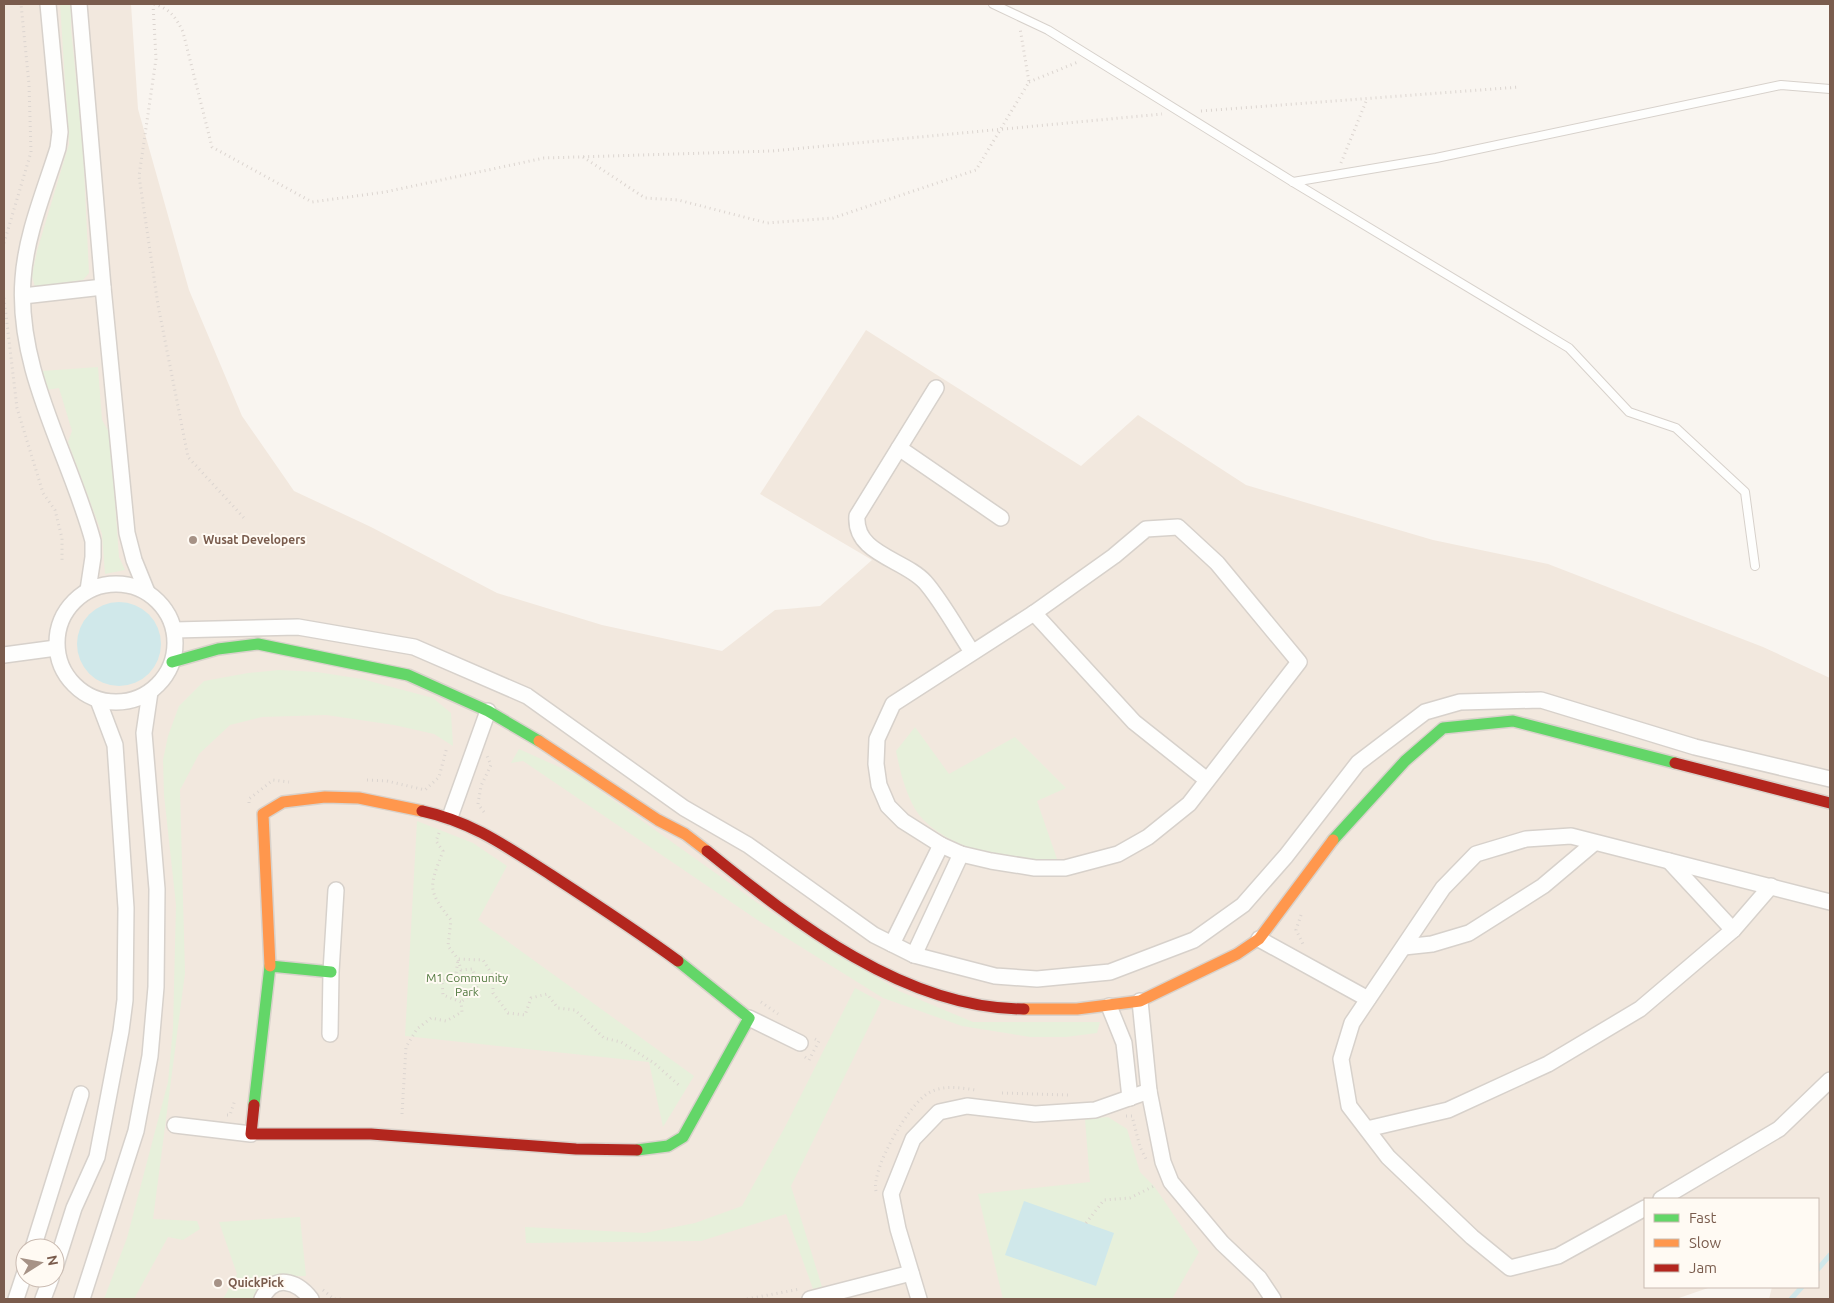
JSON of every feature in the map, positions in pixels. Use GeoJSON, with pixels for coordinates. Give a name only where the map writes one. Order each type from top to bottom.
{"type":"FeatureCollection","features":[{"type":"Feature","properties":{"kind":"street"},"geometry":{"type":"LineString","coordinates":[[48,4],[60,132],[58,148],[24,263],[23,296],[33,366],[93,542],[88,590]]}},
{"type":"Feature","properties":{"kind":"street"},"geometry":{"type":"LineString","coordinates":[[80,4],[103,287],[127,533],[134,560],[146,592]]}},
{"type":"Feature","properties":{"kind":"street"},"geometry":{"type":"LineString","coordinates":[[23,296],[103,287]]}},
{"type":"Feature","properties":{"kind":"street"},"geometry":{"type":"LineString","coordinates":[[936,388],[857,516],[856,527],[863,541],[924,581],[972,652]]}},
{"type":"Feature","properties":{"kind":"street"},"geometry":{"type":"LineString","coordinates":[[899,448],[1000,518]]}},
{"type":"Feature","properties":{"kind":"street"},"geometry":{"type":"LineString","coordinates":[[1178,527],[1217,562],[1299,662],[1189,804],[1168,822],[1148,837],[1118,854],[1066,868],[1035,868],[961,854],[940,845],[903,821],[888,806],[879,785],[876,764],[877,739],[893,704],[972,652],[1034,613],[1114,556],[1146,529],[1178,527]]}},
{"type":"Feature","properties":{"kind":"street"},"geometry":{"type":"LineString","coordinates":[[108,584],[128,585],[146,592],[159,602],[168,615],[174,630],[175,646],[172,662],[164,678],[150,692],[125,702],[116,703],[98,700],[76,688],[62,668],[56,648],[56,634],[60,622],[71,604],[88,590],[108,584]]}},
{"type":"Feature","properties":{"kind":"street"},"geometry":{"type":"LineString","coordinates":[[1034,613],[1134,722],[1207,780]]}},
{"type":"Feature","properties":{"kind":"street"},"geometry":{"type":"LineString","coordinates":[[174,630],[298,627],[414,646],[527,696],[684,808],[748,845],[874,934],[914,955],[995,976],[1037,979],[1110,972],[1194,940],[1243,905],[1286,856],[1358,763],[1425,712],[1460,702],[1541,700],[1695,747],[1830,779]]}},
{"type":"Feature","properties":{"kind":"street"},"geometry":{"type":"LineString","coordinates":[[172,662],[218,649],[258,644],[408,675],[488,711],[693,840],[756,891],[856,959],[912,986],[978,1005],[1017,1010],[1109,1006],[1140,1001],[1237,954],[1259,939],[1341,830],[1405,761],[1443,728],[1513,721],[1830,803]]}},
{"type":"Feature","properties":{"kind":"street"},"geometry":{"type":"LineString","coordinates":[[4,655],[56,648]]}},
{"type":"Feature","properties":{"kind":"street"},"geometry":{"type":"LineString","coordinates":[[82,1299],[136,1131],[150,1056],[156,987],[157,889],[144,733],[150,692]]}},
{"type":"Feature","properties":{"kind":"street"},"geometry":{"type":"LineString","coordinates":[[64,1238],[74,1208],[97,1157],[121,1031],[124,1000],[126,908],[114,745],[98,700]]}},
{"type":"Feature","properties":{"kind":"street"},"geometry":{"type":"LineString","coordinates":[[450,817],[488,711]]}},
{"type":"Feature","properties":{"kind":"street"},"geometry":{"type":"LineString","coordinates":[[1425,712],[1443,728]]}},
{"type":"Feature","properties":{"kind":"street"},"geometry":{"type":"LineString","coordinates":[[251,1134],[270,966],[263,814],[283,802],[325,797],[359,798],[450,817],[483,832],[623,921],[680,962],[748,1018],[804,1045]]}},
{"type":"Feature","properties":{"kind":"street"},"geometry":{"type":"LineString","coordinates":[[673,828],[684,808]]}},
{"type":"Feature","properties":{"kind":"street"},"geometry":{"type":"LineString","coordinates":[[1644,1209],[1558,1256],[1510,1268],[1472,1237],[1388,1157],[1349,1106],[1341,1059],[1352,1023],[1442,888],[1476,854],[1526,839],[1571,836],[1830,902]]}},
{"type":"Feature","properties":{"kind":"street"},"geometry":{"type":"LineString","coordinates":[[1404,947],[1432,944],[1469,932],[1543,886],[1594,843]]}},
{"type":"Feature","properties":{"kind":"street"},"geometry":{"type":"LineString","coordinates":[[892,944],[940,845]]}},
{"type":"Feature","properties":{"kind":"street"},"geometry":{"type":"LineString","coordinates":[[914,955],[961,854]]}},
{"type":"Feature","properties":{"kind":"street"},"geometry":{"type":"LineString","coordinates":[[1669,861],[1733,930]]}},
{"type":"Feature","properties":{"kind":"street"},"geometry":{"type":"LineString","coordinates":[[1367,1130],[1448,1110],[1548,1064],[1640,1009],[1733,930],[1771,886]]}},
{"type":"Feature","properties":{"kind":"street"},"geometry":{"type":"LineString","coordinates":[[330,1034],[331,972],[336,890]]}},
{"type":"Feature","properties":{"kind":"street"},"geometry":{"type":"LineString","coordinates":[[1259,939],[1368,998]]}},
{"type":"Feature","properties":{"kind":"street"},"geometry":{"type":"LineString","coordinates":[[270,966],[331,972]]}},
{"type":"Feature","properties":{"kind":"street"},"geometry":{"type":"LineString","coordinates":[[1140,1001],[1149,1091],[1163,1162],[1171,1182],[1222,1243],[1259,1278],[1273,1299]]}},
{"type":"Feature","properties":{"kind":"street"},"geometry":{"type":"LineString","coordinates":[[1109,1006],[1124,1043],[1130,1098]]}},
{"type":"Feature","properties":{"kind":"street"},"geometry":{"type":"LineString","coordinates":[[175,1125],[251,1134],[371,1134],[576,1149],[647,1150],[668,1146],[683,1137],[748,1018]]}},
{"type":"Feature","properties":{"kind":"street"},"geometry":{"type":"LineString","coordinates":[[1662,1198],[1779,1129],[1830,1080]]}},
{"type":"Feature","properties":{"kind":"street"},"geometry":{"type":"LineString","coordinates":[[919,1299],[898,1229],[891,1194],[912,1139],[939,1112],[967,1106],[1043,1114],[1095,1110],[1149,1091]]}},
{"type":"Feature","properties":{"kind":"street"},"geometry":{"type":"LineString","coordinates":[[36,1238],[81,1094]]}},
{"type":"Feature","properties":{"kind":"street"},"geometry":{"type":"LineString","coordinates":[[806,1294],[911,1273]]}},
{"type":"Feature","properties":{"kind":"street"},"geometry":{"type":"LineString","coordinates":[[262,1299],[266,1292],[276,1285],[290,1282],[303,1288],[311,1299]]}},
{"type":"Feature","properties":{"kind":"lane"},"geometry":{"type":"LineString","coordinates":[[993,4],[1048,30],[1293,182],[1569,348],[1629,412],[1676,428],[1745,492],[1755,566]]}},
{"type":"Feature","properties":{"kind":"lane"},"geometry":{"type":"LineString","coordinates":[[1293,182],[1436,158],[1781,85],[1830,89]]}},
{"type":"Feature","properties":{"kind":"path"},"geometry":{"type":"LineString","coordinates":[[4,243],[31,152],[29,84],[20,4]]}},
{"type":"Feature","properties":{"kind":"path"},"geometry":{"type":"LineString","coordinates":[[245,519],[188,457],[158,305],[139,176],[156,59],[153,4],[164,7],[176,16],[183,32],[212,147],[312,202],[385,192],[544,158],[772,152],[1180,112],[1520,88]]}},
{"type":"Feature","properties":{"kind":"path"},"geometry":{"type":"LineString","coordinates":[[1018,15],[1029,82]]}},
{"type":"Feature","properties":{"kind":"path"},"geometry":{"type":"LineString","coordinates":[[582,157],[645,198],[678,200],[767,223],[833,218],[976,170],[1029,82],[1090,57]]}},
{"type":"Feature","properties":{"kind":"path"},"geometry":{"type":"LineString","coordinates":[[1336,175],[1367,99]]}},
{"type":"Feature","properties":{"kind":"path"},"geometry":{"type":"LineString","coordinates":[[4,298],[17,408],[43,493],[55,510],[62,538],[62,560]]}},
{"type":"Feature","properties":{"kind":"path"},"geometry":{"type":"LineString","coordinates":[[479,736],[491,765],[481,786],[478,804],[485,813],[492,816]]}},
{"type":"Feature","properties":{"kind":"path"},"geometry":{"type":"LineString","coordinates":[[363,779],[425,790],[439,777],[447,747]]}},
{"type":"Feature","properties":{"kind":"path"},"geometry":{"type":"LineString","coordinates":[[249,808],[249,799],[273,780],[292,782]]}},
{"type":"Feature","properties":{"kind":"path"},"geometry":{"type":"LineString","coordinates":[[440,832],[436,841],[443,851],[431,880],[434,900],[450,920],[448,946],[458,959],[461,970],[473,969],[477,988],[461,1002]]}},
{"type":"Feature","properties":{"kind":"path"},"geometry":{"type":"LineString","coordinates":[[1305,909],[1296,930],[1308,953]]}},
{"type":"Feature","properties":{"kind":"path"},"geometry":{"type":"LineString","coordinates":[[458,959],[456,974],[442,981],[443,995],[461,1002]]}},
{"type":"Feature","properties":{"kind":"path"},"geometry":{"type":"LineString","coordinates":[[458,959],[483,960],[493,976],[492,993],[508,1014],[525,1015],[531,998],[548,994],[558,1008],[575,1010],[604,1038],[620,1042],[654,1063],[681,1087]]}},
{"type":"Feature","properties":{"kind":"path"},"geometry":{"type":"LineString","coordinates":[[754,998],[783,1018]]}},
{"type":"Feature","properties":{"kind":"path"},"geometry":{"type":"LineString","coordinates":[[393,1115],[404,1114],[406,1047],[417,1029],[430,1018],[446,1021],[462,1012],[461,1002]]}},
{"type":"Feature","properties":{"kind":"path"},"geometry":{"type":"LineString","coordinates":[[819,1041],[809,1060],[804,1045],[819,1041]]}},
{"type":"Feature","properties":{"kind":"path"},"geometry":{"type":"LineString","coordinates":[[876,1193],[874,1184],[884,1154],[911,1109],[928,1093],[953,1086],[978,1090]]}},
{"type":"Feature","properties":{"kind":"path"},"geometry":{"type":"LineString","coordinates":[[221,1115],[230,1115],[238,1093]]}},
{"type":"Feature","properties":{"kind":"path"},"geometry":{"type":"LineString","coordinates":[[994,1093],[1073,1095]]}},
{"type":"Feature","properties":{"kind":"path"},"geometry":{"type":"LineString","coordinates":[[1120,1115],[1132,1116]]}},
{"type":"Feature","properties":{"kind":"path"},"geometry":{"type":"LineString","coordinates":[[1086,1223],[1104,1200],[1130,1198],[1154,1186]]}},
{"type":"Feature","properties":{"kind":"path"},"geometry":{"type":"LineString","coordinates":[[747,1299],[806,1294]]}},
{"type":"Feature","properties":{"kind":"shaded area"},"geometry":{"type":"Polygon","coordinates":[[[4,4],[131,4],[138,109],[189,290],[242,416],[294,491],[371,527],[497,593],[602,625],[722,651],[775,610],[820,606],[872,560],[760,494],[866,330],[1081,466],[1138,415],[1246,485],[1433,540],[1548,564],[1763,647],[1830,678],[1830,1299],[1769,1299],[1772,1288],[1819,1288],[1819,1198],[1644,1198],[1644,1288],[1708,1288],[1676,1299],[4,1299],[4,4]]]}},
{"type":"Feature","properties":{"kind":"green space"},"geometry":{"type":"Polygon","coordinates":[[[60,4],[71,4],[71,28],[83,149],[89,273],[83,280],[35,287],[32,276],[37,251],[69,144],[60,4]]]}},
{"type":"Feature","properties":{"kind":"green space"},"geometry":{"type":"Polygon","coordinates":[[[98,367],[102,420],[110,434],[119,557],[125,570],[105,574],[102,534],[68,442],[72,431],[59,388],[46,390],[42,371],[98,367]]]}},
{"type":"Feature","properties":{"kind":"green space"},"geometry":{"type":"Polygon","coordinates":[[[279,670],[317,672],[362,679],[433,698],[451,713],[453,746],[434,734],[394,725],[326,715],[262,717],[230,725],[199,754],[180,790],[185,973],[153,1219],[197,1221],[200,1229],[183,1240],[168,1237],[134,1299],[104,1299],[127,1238],[168,1082],[173,1028],[176,905],[164,795],[163,760],[168,736],[179,706],[204,681],[248,673],[279,670]]]}},
{"type":"Feature","properties":{"kind":"green space"},"geometry":{"type":"Polygon","coordinates":[[[915,727],[949,774],[1015,737],[1066,788],[1037,801],[1057,859],[1020,859],[979,851],[959,844],[926,823],[915,809],[908,795],[896,751],[915,727]]]}},
{"type":"Feature","properties":{"kind":"green space"},"geometry":{"type":"Polygon","coordinates":[[[519,749],[579,776],[769,911],[899,991],[973,1022],[1100,1022],[1097,1033],[1066,1037],[1030,1037],[962,1026],[883,998],[759,921],[523,761],[511,763],[519,749]]]}},
{"type":"Feature","properties":{"kind":"green space","name":"M1 Community Park"},"geometry":{"type":"Polygon","coordinates":[[[417,821],[473,843],[507,866],[478,920],[694,1076],[663,1127],[649,1062],[405,1036],[417,821]]]}},
{"type":"Feature","properties":{"kind":"green space"},"geometry":{"type":"Polygon","coordinates":[[[855,988],[881,1002],[791,1186],[822,1287],[813,1289],[786,1214],[701,1241],[526,1243],[525,1227],[645,1233],[695,1223],[742,1206],[785,1127],[855,988]]]}},
{"type":"Feature","properties":{"kind":"green space"},"geometry":{"type":"Polygon","coordinates":[[[1108,1117],[1127,1129],[1140,1172],[1154,1186],[1199,1252],[1172,1299],[1003,1299],[978,1194],[1090,1182],[1085,1119],[1108,1117]]]}},
{"type":"Feature","properties":{"kind":"green space"},"geometry":{"type":"Polygon","coordinates":[[[300,1217],[306,1276],[259,1277],[255,1299],[223,1299],[237,1274],[219,1222],[300,1217]]]}},
{"type":"Feature","properties":{"kind":"water"},"geometry":{"type":"Polygon","coordinates":[[[111,602],[127,602],[143,609],[154,620],[161,636],[158,660],[149,674],[143,679],[127,686],[111,686],[95,679],[84,668],[77,652],[77,636],[84,620],[95,609],[111,602]]]}},
{"type":"Feature","properties":{"kind":"water"},"geometry":{"type":"Polygon","coordinates":[[[1024,1201],[1114,1233],[1096,1286],[1005,1255],[1024,1201]]]}},
{"type":"Feature","properties":{"kind":"waterway"},"geometry":{"type":"LineString","coordinates":[[1819,1268],[1830,1255]]}},
{"type":"Feature","properties":{"kind":"waterway"},"geometry":{"type":"LineString","coordinates":[[1791,1299],[1801,1288]]}},
{"type":"Feature","properties":{"kind":"traffic: fast"},"geometry":{"type":"LineString","coordinates":[[172,662],[218,649],[258,644],[408,675],[488,711],[539,741]]}},
{"type":"Feature","properties":{"kind":"traffic: fast"},"geometry":{"type":"LineString","coordinates":[[1333,840],[1405,761],[1443,728],[1513,721],[1675,763]]}},
{"type":"Feature","properties":{"kind":"traffic: fast"},"geometry":{"type":"LineString","coordinates":[[637,1150],[668,1146],[683,1137],[749,1018],[678,961]]}},
{"type":"Feature","properties":{"kind":"traffic: fast"},"geometry":{"type":"LineString","coordinates":[[254,1105],[270,966],[331,972]]}},
{"type":"Feature","properties":{"kind":"traffic: slow"},"geometry":{"type":"LineString","coordinates":[[539,741],[658,820],[685,834],[707,851]]}},
{"type":"Feature","properties":{"kind":"traffic: slow"},"geometry":{"type":"LineString","coordinates":[[270,966],[263,814],[283,802],[325,797],[359,798],[422,811]]}},
{"type":"Feature","properties":{"kind":"traffic: slow"},"geometry":{"type":"LineString","coordinates":[[1024,1009],[1077,1009],[1140,1001],[1237,954],[1259,939],[1333,840]]}},
{"type":"Feature","properties":{"kind":"traffic: jam"},"geometry":{"type":"LineString","coordinates":[[1675,763],[1830,803]]}},
{"type":"Feature","properties":{"kind":"traffic: jam"},"geometry":{"type":"LineString","coordinates":[[422,811],[474,829],[504,845],[678,961]]}},
{"type":"Feature","properties":{"kind":"traffic: jam"},"geometry":{"type":"LineString","coordinates":[[707,851],[815,933],[854,957],[895,978],[937,994],[980,1005],[1024,1009]]}},
{"type":"Feature","properties":{"kind":"traffic: jam"},"geometry":{"type":"LineString","coordinates":[[254,1105],[251,1134],[371,1134],[576,1149],[637,1150]]}},
{"type":"Feature","properties":{"kind":"place","name":"Wusat Developers"},"geometry":{"type":"Point","coordinates":[193,540]}},
{"type":"Feature","properties":{"kind":"place","name":"QuickPick"},"geometry":{"type":"Point","coordinates":[218,1283]}}]}
